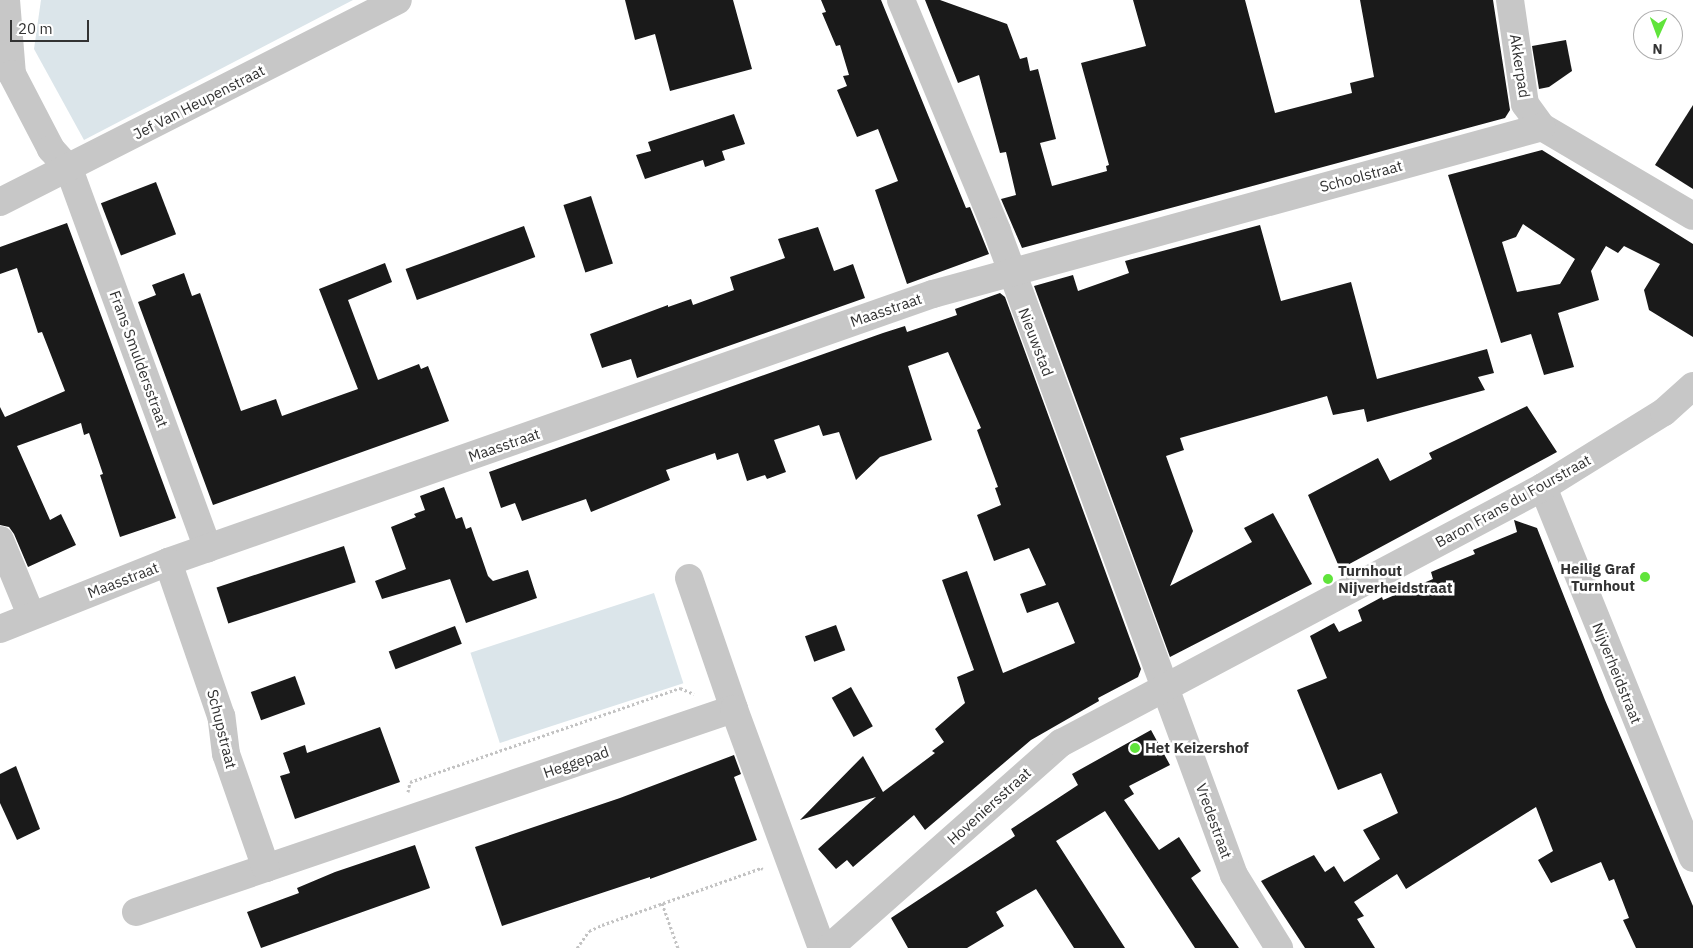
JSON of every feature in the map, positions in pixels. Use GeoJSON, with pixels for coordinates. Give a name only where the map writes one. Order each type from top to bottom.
{"type":"FeatureCollection","features":[{"type":"Feature","properties":{"kind":"street"},"geometry":{"type":"LineString","coordinates":[[6,0],[12,74],[52,149],[69,169]]}},
{"type":"Feature","properties":{"kind":"street","name":"Jef Van Heupenstraat"},"geometry":{"type":"LineString","coordinates":[[0,202],[69,169],[398,0]]}},
{"type":"Feature","properties":{"kind":"street","name":"Nieuwstad"},"geometry":{"type":"LineString","coordinates":[[901,0],[1012,270],[1165,687]]}},
{"type":"Feature","properties":{"kind":"street","name":"Akkerpad"},"geometry":{"type":"LineString","coordinates":[[1510,0],[1525,104],[1542,127]]}},
{"type":"Feature","properties":{"kind":"street"},"geometry":{"type":"LineString","coordinates":[[1542,127],[1693,216]]}},
{"type":"Feature","properties":{"kind":"street","name":"Schoolstraat"},"geometry":{"type":"LineString","coordinates":[[1012,270],[1542,127]]}},
{"type":"Feature","properties":{"kind":"street","name":"Frans Smuldersstraat"},"geometry":{"type":"LineString","coordinates":[[69,169],[208,548]]}},
{"type":"Feature","properties":{"kind":"street","name":"Maasstraat"},"geometry":{"type":"LineString","coordinates":[[0,628],[168,562],[933,294],[1012,270]]}},
{"type":"Feature","properties":{"kind":"street","name":"Baron Frans du Fourstraat"},"geometry":{"type":"LineString","coordinates":[[1165,687],[1543,487],[1664,412],[1693,386]]}},
{"type":"Feature","properties":{"kind":"street","name":"Nijverheidstraat"},"geometry":{"type":"LineString","coordinates":[[1543,487],[1693,858]]}},
{"type":"Feature","properties":{"kind":"street"},"geometry":{"type":"LineString","coordinates":[[0,540],[31,615]]}},
{"type":"Feature","properties":{"kind":"street","name":"Schupstraat"},"geometry":{"type":"LineString","coordinates":[[168,562],[221,716],[226,754],[266,868]]}},
{"type":"Feature","properties":{"kind":"street"},"geometry":{"type":"LineString","coordinates":[[689,578],[734,709],[822,948]]}},
{"type":"Feature","properties":{"kind":"street","name":"Hoveniersstraat"},"geometry":{"type":"LineString","coordinates":[[829,948],[1061,743],[1165,687]]}},
{"type":"Feature","properties":{"kind":"street","name":"Vredestraat"},"geometry":{"type":"LineString","coordinates":[[1165,687],[1234,875],[1279,948]]}},
{"type":"Feature","properties":{"kind":"street","name":"Heggepad"},"geometry":{"type":"LineString","coordinates":[[410,818],[734,709]]}},
{"type":"Feature","properties":{"kind":"street"},"geometry":{"type":"LineString","coordinates":[[136,912],[410,818]]}},
{"type":"Feature","properties":{"kind":"path"},"geometry":{"type":"LineString","coordinates":[[410,818],[410,782],[680,688],[734,709]]}},
{"type":"Feature","properties":{"kind":"path"},"geometry":{"type":"LineString","coordinates":[[577,948],[589,932],[662,903],[761,868],[768,874]]}},
{"type":"Feature","properties":{"kind":"path"},"geometry":{"type":"LineString","coordinates":[[662,903],[678,948]]}},
{"type":"Feature","properties":{"kind":"shaded area"},"geometry":{"type":"Polygon","coordinates":[[[41,0],[353,0],[84,140],[34,49],[41,0]]]}},
{"type":"Feature","properties":{"kind":"shaded area"},"geometry":{"type":"Polygon","coordinates":[[[654,593],[683,683],[500,743],[470,653],[654,593]]]}},
{"type":"Feature","properties":{"kind":"building"},"geometry":{"type":"Polygon","coordinates":[[[625,0],[733,0],[752,69],[670,91],[655,34],[635,40],[625,0]]]}},
{"type":"Feature","properties":{"kind":"building"},"geometry":{"type":"Polygon","coordinates":[[[821,0],[881,0],[966,208],[970,207],[989,254],[907,284],[875,190],[898,181],[878,129],[857,137],[837,90],[847,86],[843,76],[849,75],[840,45],[836,46],[822,13],[826,12],[821,0]]]}},
{"type":"Feature","properties":{"kind":"building"},"geometry":{"type":"Polygon","coordinates":[[[925,0],[940,0],[1007,24],[1020,59],[1027,57],[1030,71],[1038,69],[1056,139],[1040,143],[1052,186],[1107,171],[1106,166],[1109,165],[1081,63],[1146,46],[1133,0],[1245,0],[1275,113],[1352,93],[1350,83],[1374,77],[1360,0],[1493,0],[1510,110],[1505,118],[1022,248],[1001,199],[1016,195],[1006,152],[1000,153],[979,75],[958,83],[925,0]]]}},
{"type":"Feature","properties":{"kind":"building"},"geometry":{"type":"Polygon","coordinates":[[[1566,40],[1572,71],[1549,87],[1539,89],[1532,46],[1566,40]]]}},
{"type":"Feature","properties":{"kind":"building"},"geometry":{"type":"Polygon","coordinates":[[[1693,105],[1693,189],[1655,165],[1693,105]]]}},
{"type":"Feature","properties":{"kind":"building"},"geometry":{"type":"Polygon","coordinates":[[[734,114],[745,144],[722,151],[725,160],[705,167],[703,160],[645,179],[636,155],[651,151],[648,142],[734,114]]]}},
{"type":"Feature","properties":{"kind":"building"},"geometry":{"type":"Polygon","coordinates":[[[1542,150],[1693,244],[1693,337],[1649,310],[1644,290],[1660,264],[1624,246],[1618,253],[1606,246],[1591,271],[1599,300],[1558,313],[1574,367],[1544,375],[1531,334],[1501,343],[1448,175],[1542,150]],[[1523,224],[1516,237],[1502,242],[1517,292],[1560,284],[1575,259],[1523,224]]]}},
{"type":"Feature","properties":{"kind":"building"},"geometry":{"type":"Polygon","coordinates":[[[156,182],[176,234],[121,255],[101,203],[156,182]]]}},
{"type":"Feature","properties":{"kind":"building"},"geometry":{"type":"Polygon","coordinates":[[[591,196],[613,264],[585,272],[563,205],[591,196]]]}},
{"type":"Feature","properties":{"kind":"building"},"geometry":{"type":"Polygon","coordinates":[[[67,223],[176,518],[120,537],[100,475],[103,474],[89,433],[84,435],[81,423],[17,446],[50,520],[61,514],[76,545],[28,567],[14,534],[9,527],[0,525],[0,407],[5,417],[65,391],[42,332],[38,333],[17,268],[0,274],[0,247],[67,223]]]}},
{"type":"Feature","properties":{"kind":"building"},"geometry":{"type":"Polygon","coordinates":[[[1260,225],[1281,301],[1351,282],[1377,379],[1487,349],[1494,373],[1478,377],[1485,390],[1367,422],[1364,409],[1333,415],[1327,396],[1180,438],[1184,450],[1166,456],[1193,531],[1170,586],[1252,542],[1244,528],[1273,513],[1312,584],[1170,657],[1034,286],[1073,275],[1078,291],[1129,273],[1125,261],[1260,225]]]}},
{"type":"Feature","properties":{"kind":"building"},"geometry":{"type":"Polygon","coordinates":[[[524,226],[535,257],[417,300],[406,269],[524,226]]]}},
{"type":"Feature","properties":{"kind":"building"},"geometry":{"type":"Polygon","coordinates":[[[818,227],[834,271],[853,264],[865,298],[637,378],[631,359],[602,368],[590,334],[668,305],[668,307],[691,299],[693,305],[734,290],[730,277],[785,258],[778,239],[818,227]]]}},
{"type":"Feature","properties":{"kind":"building"},"geometry":{"type":"Polygon","coordinates":[[[385,263],[392,282],[348,300],[378,380],[419,364],[421,369],[428,366],[449,421],[213,505],[138,302],[156,295],[152,285],[184,273],[192,296],[200,293],[241,411],[276,399],[282,416],[358,389],[319,289],[385,263]]]}},
{"type":"Feature","properties":{"kind":"building"},"geometry":{"type":"Polygon","coordinates":[[[1000,293],[1005,297],[1141,669],[1138,677],[1098,698],[1099,701],[1031,740],[925,830],[914,815],[853,867],[847,860],[836,869],[818,849],[876,797],[800,820],[863,756],[883,792],[935,753],[932,751],[944,742],[935,729],[965,703],[957,677],[974,670],[942,580],[967,571],[1003,673],[1075,643],[1058,602],[1027,613],[1020,594],[1046,585],[1029,548],[994,561],[977,515],[1001,505],[995,488],[998,487],[977,430],[981,428],[948,352],[908,366],[932,440],[880,457],[856,480],[839,432],[823,436],[819,425],[774,440],[786,472],[767,479],[765,475],[747,481],[738,453],[717,460],[715,453],[666,470],[670,480],[591,512],[586,499],[522,521],[515,503],[501,508],[489,472],[883,333],[905,326],[907,332],[957,315],[955,309],[1000,293]]]}},
{"type":"Feature","properties":{"kind":"building"},"geometry":{"type":"Polygon","coordinates":[[[1527,406],[1557,452],[1340,569],[1308,495],[1378,458],[1390,481],[1432,459],[1429,453],[1527,406]]]}},
{"type":"Feature","properties":{"kind":"building"},"geometry":{"type":"Polygon","coordinates":[[[444,487],[456,519],[462,517],[466,529],[471,527],[488,576],[493,581],[528,570],[537,598],[466,623],[450,579],[382,599],[375,581],[406,569],[391,527],[416,517],[414,514],[425,510],[420,496],[444,487]]]}},
{"type":"Feature","properties":{"kind":"building"},"geometry":{"type":"Polygon","coordinates":[[[1514,520],[1537,528],[1605,700],[1693,906],[1693,948],[1636,948],[1623,920],[1629,918],[1614,879],[1609,881],[1601,862],[1551,883],[1538,860],[1553,851],[1536,807],[1406,889],[1397,874],[1354,902],[1364,916],[1357,919],[1375,948],[1305,948],[1261,881],[1314,855],[1325,872],[1334,866],[1344,882],[1380,859],[1363,830],[1398,813],[1381,773],[1338,790],[1297,690],[1327,678],[1310,636],[1334,623],[1339,632],[1362,621],[1358,610],[1382,597],[1383,600],[1433,579],[1431,572],[1475,554],[1473,550],[1517,532],[1514,520]]]}},
{"type":"Feature","properties":{"kind":"building"},"geometry":{"type":"Polygon","coordinates":[[[344,546],[356,582],[228,624],[217,587],[344,546]]]}},
{"type":"Feature","properties":{"kind":"building"},"geometry":{"type":"Polygon","coordinates":[[[836,625],[845,650],[814,662],[805,636],[836,625]]]}},
{"type":"Feature","properties":{"kind":"building"},"geometry":{"type":"Polygon","coordinates":[[[455,626],[462,644],[396,669],[389,651],[455,626]]]}},
{"type":"Feature","properties":{"kind":"building"},"geometry":{"type":"Polygon","coordinates":[[[295,676],[305,704],[261,720],[251,692],[295,676]]]}},
{"type":"Feature","properties":{"kind":"building"},"geometry":{"type":"Polygon","coordinates":[[[851,687],[873,726],[854,737],[832,698],[851,687]]]}},
{"type":"Feature","properties":{"kind":"building"},"geometry":{"type":"Polygon","coordinates":[[[380,727],[400,782],[295,819],[280,776],[290,773],[283,753],[305,745],[307,753],[380,727]]]}},
{"type":"Feature","properties":{"kind":"building"},"geometry":{"type":"Polygon","coordinates":[[[1151,730],[1170,765],[1129,786],[1134,794],[1124,800],[1159,850],[1179,837],[1201,871],[1191,878],[1239,948],[1195,948],[1105,811],[1056,841],[1125,948],[1074,948],[1036,889],[996,912],[1004,926],[967,948],[908,948],[891,918],[1015,836],[1011,829],[1078,785],[1072,774],[1151,730]]]}},
{"type":"Feature","properties":{"kind":"building"},"geometry":{"type":"Polygon","coordinates":[[[734,755],[741,774],[734,777],[757,840],[650,879],[650,877],[502,926],[475,847],[620,798],[734,755]]]}},
{"type":"Feature","properties":{"kind":"building"},"geometry":{"type":"Polygon","coordinates":[[[16,766],[40,829],[17,840],[0,803],[0,774],[16,766]]]}},
{"type":"Feature","properties":{"kind":"building"},"geometry":{"type":"Polygon","coordinates":[[[415,845],[430,888],[261,948],[247,912],[299,893],[297,888],[335,872],[415,845]]]}},
{"type":"Feature","properties":{"kind":"place","name":"Heilig Graf Turnhout"},"geometry":{"type":"Point","coordinates":[1645,577]}},
{"type":"Feature","properties":{"kind":"place","name":"Turnhout Nijverheidstraat"},"geometry":{"type":"Point","coordinates":[1328,579]}},
{"type":"Feature","properties":{"kind":"place","name":"Het Keizershof"},"geometry":{"type":"Point","coordinates":[1135,748]}}]}
